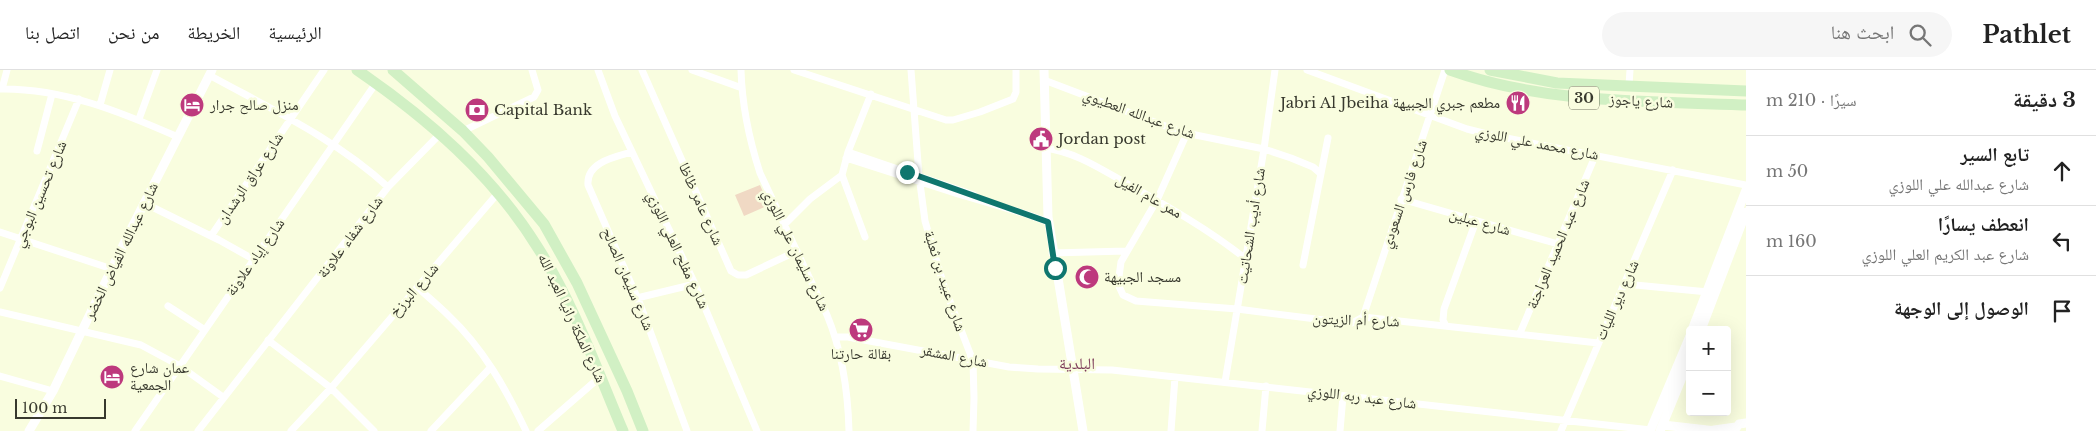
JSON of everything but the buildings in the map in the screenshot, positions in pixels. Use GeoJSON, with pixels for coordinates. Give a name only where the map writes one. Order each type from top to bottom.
{"type":"FeatureCollection","features":[{"type":"Feature","properties":{"kind":"main road","name":"شارع الملكة رانيا العبد الله"},"geometry":{"type":"LineString","coordinates":[[357,70],[440,134],[468,160],[498,193],[538,248],[570,308],[623,431]]}},
{"type":"Feature","properties":{"kind":"main road","name":"شارع الملكة رانيا العبد الله"},"geometry":{"type":"LineString","coordinates":[[393,70],[463,130],[533,209],[553,238],[577,283],[627,391],[643,431]]}},
{"type":"Feature","properties":{"kind":"main road","name":"شارع ياجوز"},"geometry":{"type":"LineString","coordinates":[[1450,70],[1492,83],[1550,95],[1746,105]]}},
{"type":"Feature","properties":{"kind":"main road","name":"شارع ياجوز"},"geometry":{"type":"LineString","coordinates":[[1490,70],[1526,74],[1574,84],[1746,91]]}},
{"type":"Feature","properties":{"kind":"main road"},"geometry":{"type":"LineString","coordinates":[[1732,91],[1746,85]]}},
{"type":"Feature","properties":{"kind":"main road"},"geometry":{"type":"LineString","coordinates":[[1721,104],[1746,114]]}},
{"type":"Feature","properties":{"kind":"street"},"geometry":{"type":"LineString","coordinates":[[7,70],[1,89],[52,94],[100,105],[178,136]]}},
{"type":"Feature","properties":{"kind":"street"},"geometry":{"type":"LineString","coordinates":[[100,105],[110,70]]}},
{"type":"Feature","properties":{"kind":"street"},"geometry":{"type":"LineString","coordinates":[[140,120],[157,70]]}},
{"type":"Feature","properties":{"kind":"street","name":"شارع عراق الرشدان"},"geometry":{"type":"LineString","coordinates":[[211,236],[324,70]]}},
{"type":"Feature","properties":{"kind":"street"},"geometry":{"type":"LineString","coordinates":[[463,130],[534,97],[538,90],[532,70]]}},
{"type":"Feature","properties":{"kind":"street","name":"شارع مفلح العلي اللوزي"},"geometry":{"type":"LineString","coordinates":[[598,70],[615,116],[696,284],[757,431]]}},
{"type":"Feature","properties":{"kind":"street","name":"شارع عامر ظاظا"},"geometry":{"type":"LineString","coordinates":[[642,70],[731,271],[738,275],[746,274],[798,251]]}},
{"type":"Feature","properties":{"kind":"street"},"geometry":{"type":"LineString","coordinates":[[692,70],[742,88]]}},
{"type":"Feature","properties":{"kind":"street","name":"شارع سليمان علي اللوزي"},"geometry":{"type":"LineString","coordinates":[[741,70],[744,110],[754,155],[836,337],[848,409],[849,431]]}},
{"type":"Feature","properties":{"kind":"street"},"geometry":{"type":"LineString","coordinates":[[794,70],[807,72],[872,96],[950,120],[1011,101],[1016,94],[1016,70]]}},
{"type":"Feature","properties":{"kind":"street","name":"شارع عبيد بن ثعلبة"},"geometry":{"type":"LineString","coordinates":[[911,70],[919,179],[925,221],[933,254],[973,361],[973,431]]}},
{"type":"Feature","properties":{"kind":"street"},"geometry":{"type":"LineString","coordinates":[[1044,70],[1048,222],[1083,431]]}},
{"type":"Feature","properties":{"kind":"street","name":"شارع أديب الشحاتيت"},"geometry":{"type":"LineString","coordinates":[[1225,382],[1264,149],[1274,70]]}},
{"type":"Feature","properties":{"kind":"street","name":"شارع محمد علي اللوزي"},"geometry":{"type":"LineString","coordinates":[[1307,70],[1467,129],[1499,137],[1596,154],[1746,185]]}},
{"type":"Feature","properties":{"kind":"street","name":"شارع فارس السعودي"},"geometry":{"type":"LineString","coordinates":[[1362,318],[1445,70]]}},
{"type":"Feature","properties":{"kind":"street"},"geometry":{"type":"LineString","coordinates":[[1629,85],[1630,70]]}},
{"type":"Feature","properties":{"kind":"street","name":"شارع شفاء علاونة"},"geometry":{"type":"LineString","coordinates":[[198,431],[388,187],[375,175],[332,144],[291,118],[210,72]]}},
{"type":"Feature","properties":{"kind":"street","name":"شارع عبدالله الفياض الخضر"},"geometry":{"type":"LineString","coordinates":[[30,431],[54,391],[82,330],[210,72]]}},
{"type":"Feature","properties":{"kind":"street","name":"شارع عبدالله العطيوي"},"geometry":{"type":"LineString","coordinates":[[1044,80],[1187,133],[1264,149],[1313,167],[1320,173]]}},
{"type":"Feature","properties":{"kind":"street","name":"شارع إياد علاونة"},"geometry":{"type":"LineString","coordinates":[[135,431],[376,83]]}},
{"type":"Feature","properties":{"kind":"street"},"geometry":{"type":"LineString","coordinates":[[37,151],[52,94]]}},
{"type":"Feature","properties":{"kind":"street"},"geometry":{"type":"LineString","coordinates":[[865,237],[842,175],[847,155],[872,96]]}},
{"type":"Feature","properties":{"kind":"street","name":"شارع تحسين البوجي"},"geometry":{"type":"LineString","coordinates":[[0,288],[79,100]]}},
{"type":"Feature","properties":{"kind":"street","name":"شارع أم الزيتون"},"geometry":{"type":"LineString","coordinates":[[1187,133],[1157,200],[1126,251],[1119,272],[1118,284],[1123,295],[1145,302],[1238,309],[1352,323],[1362,318],[1520,333],[1598,343]]}},
{"type":"Feature","properties":{"kind":"street"},"geometry":{"type":"LineString","coordinates":[[388,187],[440,134]]}},
{"type":"Feature","properties":{"kind":"street"},"geometry":{"type":"LineString","coordinates":[[1303,265],[1328,138]]}},
{"type":"Feature","properties":{"kind":"street","name":"ممر عام الفيل"},"geometry":{"type":"LineString","coordinates":[[1045,148],[1079,157],[1157,200],[1223,241],[1246,259]]}},
{"type":"Feature","properties":{"kind":"street","name":"شارع سليمان الصالح"},"geometry":{"type":"LineString","coordinates":[[632,152],[598,164],[589,173],[587,178],[588,186],[637,298],[687,431]]}},
{"type":"Feature","properties":{"kind":"street","name":"شارع عبد الحميد العراجنة"},"geometry":{"type":"LineString","coordinates":[[1520,333],[1596,154]]}},
{"type":"Feature","properties":{"kind":"street"},"geometry":{"type":"LineString","coordinates":[[847,155],[972,194],[980,199],[1048,222]]}},
{"type":"Feature","properties":{"kind":"street","name":"شارع دير الليات"},"geometry":{"type":"LineString","coordinates":[[1561,431],[1673,170]]}},
{"type":"Feature","properties":{"kind":"street"},"geometry":{"type":"LineString","coordinates":[[784,225],[810,199],[842,175]]}},
{"type":"Feature","properties":{"kind":"street"},"geometry":{"type":"LineString","coordinates":[[1694,326],[1746,190]]}},
{"type":"Feature","properties":{"kind":"street","name":"شارع البرزخ"},"geometry":{"type":"LineString","coordinates":[[291,431],[331,388],[498,193]]}},
{"type":"Feature","properties":{"kind":"street","name":"شارع عبلين"},"geometry":{"type":"LineString","coordinates":[[1401,199],[1558,244]]}},
{"type":"Feature","properties":{"kind":"street"},"geometry":{"type":"LineString","coordinates":[[144,204],[211,236],[253,259]]}},
{"type":"Feature","properties":{"kind":"street"},"geometry":{"type":"LineString","coordinates":[[1703,326],[1746,212]]}},
{"type":"Feature","properties":{"kind":"street"},"geometry":{"type":"LineString","coordinates":[[1446,326],[1443,320],[1444,309],[1476,221]]}},
{"type":"Feature","properties":{"kind":"street"},"geometry":{"type":"LineString","coordinates":[[0,232],[112,269]]}},
{"type":"Feature","properties":{"kind":"street"},"geometry":{"type":"LineString","coordinates":[[1052,253],[1126,251]]}},
{"type":"Feature","properties":{"kind":"street"},"geometry":{"type":"LineString","coordinates":[[637,298],[696,284]]}},
{"type":"Feature","properties":{"kind":"street"},"geometry":{"type":"LineString","coordinates":[[1624,284],[1708,292]]}},
{"type":"Feature","properties":{"kind":"street"},"geometry":{"type":"LineString","coordinates":[[417,287],[449,315],[471,340],[491,367],[513,403],[526,431]]}},
{"type":"Feature","properties":{"kind":"street"},"geometry":{"type":"LineString","coordinates":[[168,306],[205,330]]}},
{"type":"Feature","properties":{"kind":"street"},"geometry":{"type":"LineString","coordinates":[[0,312],[142,345],[180,366],[223,397]]}},
{"type":"Feature","properties":{"kind":"street","name":"شارع المشقر"},"geometry":{"type":"LineString","coordinates":[[836,337],[848,336],[1009,367],[1072,369]]}},
{"type":"Feature","properties":{"kind":"street"},"geometry":{"type":"LineString","coordinates":[[268,340],[331,388],[374,431]]}},
{"type":"Feature","properties":{"kind":"street"},"geometry":{"type":"LineString","coordinates":[[1656,429],[1686,347]]}},
{"type":"Feature","properties":{"kind":"street"},"geometry":{"type":"LineString","coordinates":[[1656,429],[1686,366]]}},
{"type":"Feature","properties":{"kind":"street"},"geometry":{"type":"LineString","coordinates":[[431,431],[491,367]]}},
{"type":"Feature","properties":{"kind":"street","name":"شارع عبد ربه اللوزي"},"geometry":{"type":"LineString","coordinates":[[1072,369],[1112,370],[1656,429]]}},
{"type":"Feature","properties":{"kind":"street"},"geometry":{"type":"LineString","coordinates":[[0,376],[54,391]]}},
{"type":"Feature","properties":{"kind":"street"},"geometry":{"type":"LineString","coordinates":[[538,431],[600,377]]}},
{"type":"Feature","properties":{"kind":"street"},"geometry":{"type":"LineString","coordinates":[[1171,431],[1175,377]]}},
{"type":"Feature","properties":{"kind":"street"},"geometry":{"type":"LineString","coordinates":[[1262,431],[1266,386]]}},
{"type":"Feature","properties":{"kind":"street"},"geometry":{"type":"LineString","coordinates":[[1340,431],[1343,396]]}},
{"type":"Feature","properties":{"kind":"street"},"geometry":{"type":"LineString","coordinates":[[1656,429],[1715,431],[1739,426],[1746,416]]}},
{"type":"Feature","properties":{"kind":"shaded area"},"geometry":{"type":"Polygon","coordinates":[[[760,185],[769,205],[744,216],[735,195],[760,185]]]}},
{"type":"Feature","properties":{"kind":"place","name":"Jabri Al Jbeiha مطعم جبري الجبيهة"},"geometry":{"type":"Point","coordinates":[1518,103]}},
{"type":"Feature","properties":{"kind":"place","name":"منزل صالح جرار"},"geometry":{"type":"Point","coordinates":[192,105]}},
{"type":"Feature","properties":{"kind":"place","name":"Capital Bank"},"geometry":{"type":"Point","coordinates":[477,110]}},
{"type":"Feature","properties":{"kind":"place","name":"Jordan post"},"geometry":{"type":"Point","coordinates":[1041,139]}},
{"type":"Feature","properties":{"kind":"place","name":"مسجد الجبيهة"},"geometry":{"type":"Point","coordinates":[1087,277]}},
{"type":"Feature","properties":{"kind":"place","name":"بقالة حارتنا"},"geometry":{"type":"Point","coordinates":[861,330]}},
{"type":"Feature","properties":{"kind":"place","name":"عمان شارع الجمعية"},"geometry":{"type":"Point","coordinates":[112,377]}},
{"type":"Feature","properties":{"kind":"district","name":"البلدية"},"geometry":{"type":"Point","coordinates":[1077,363]}},
{"type":"Feature","properties":{"kind":"route"},"geometry":{"type":"LineString","coordinates":[[907,172],[1048,222],[1055,268]]}}]}
